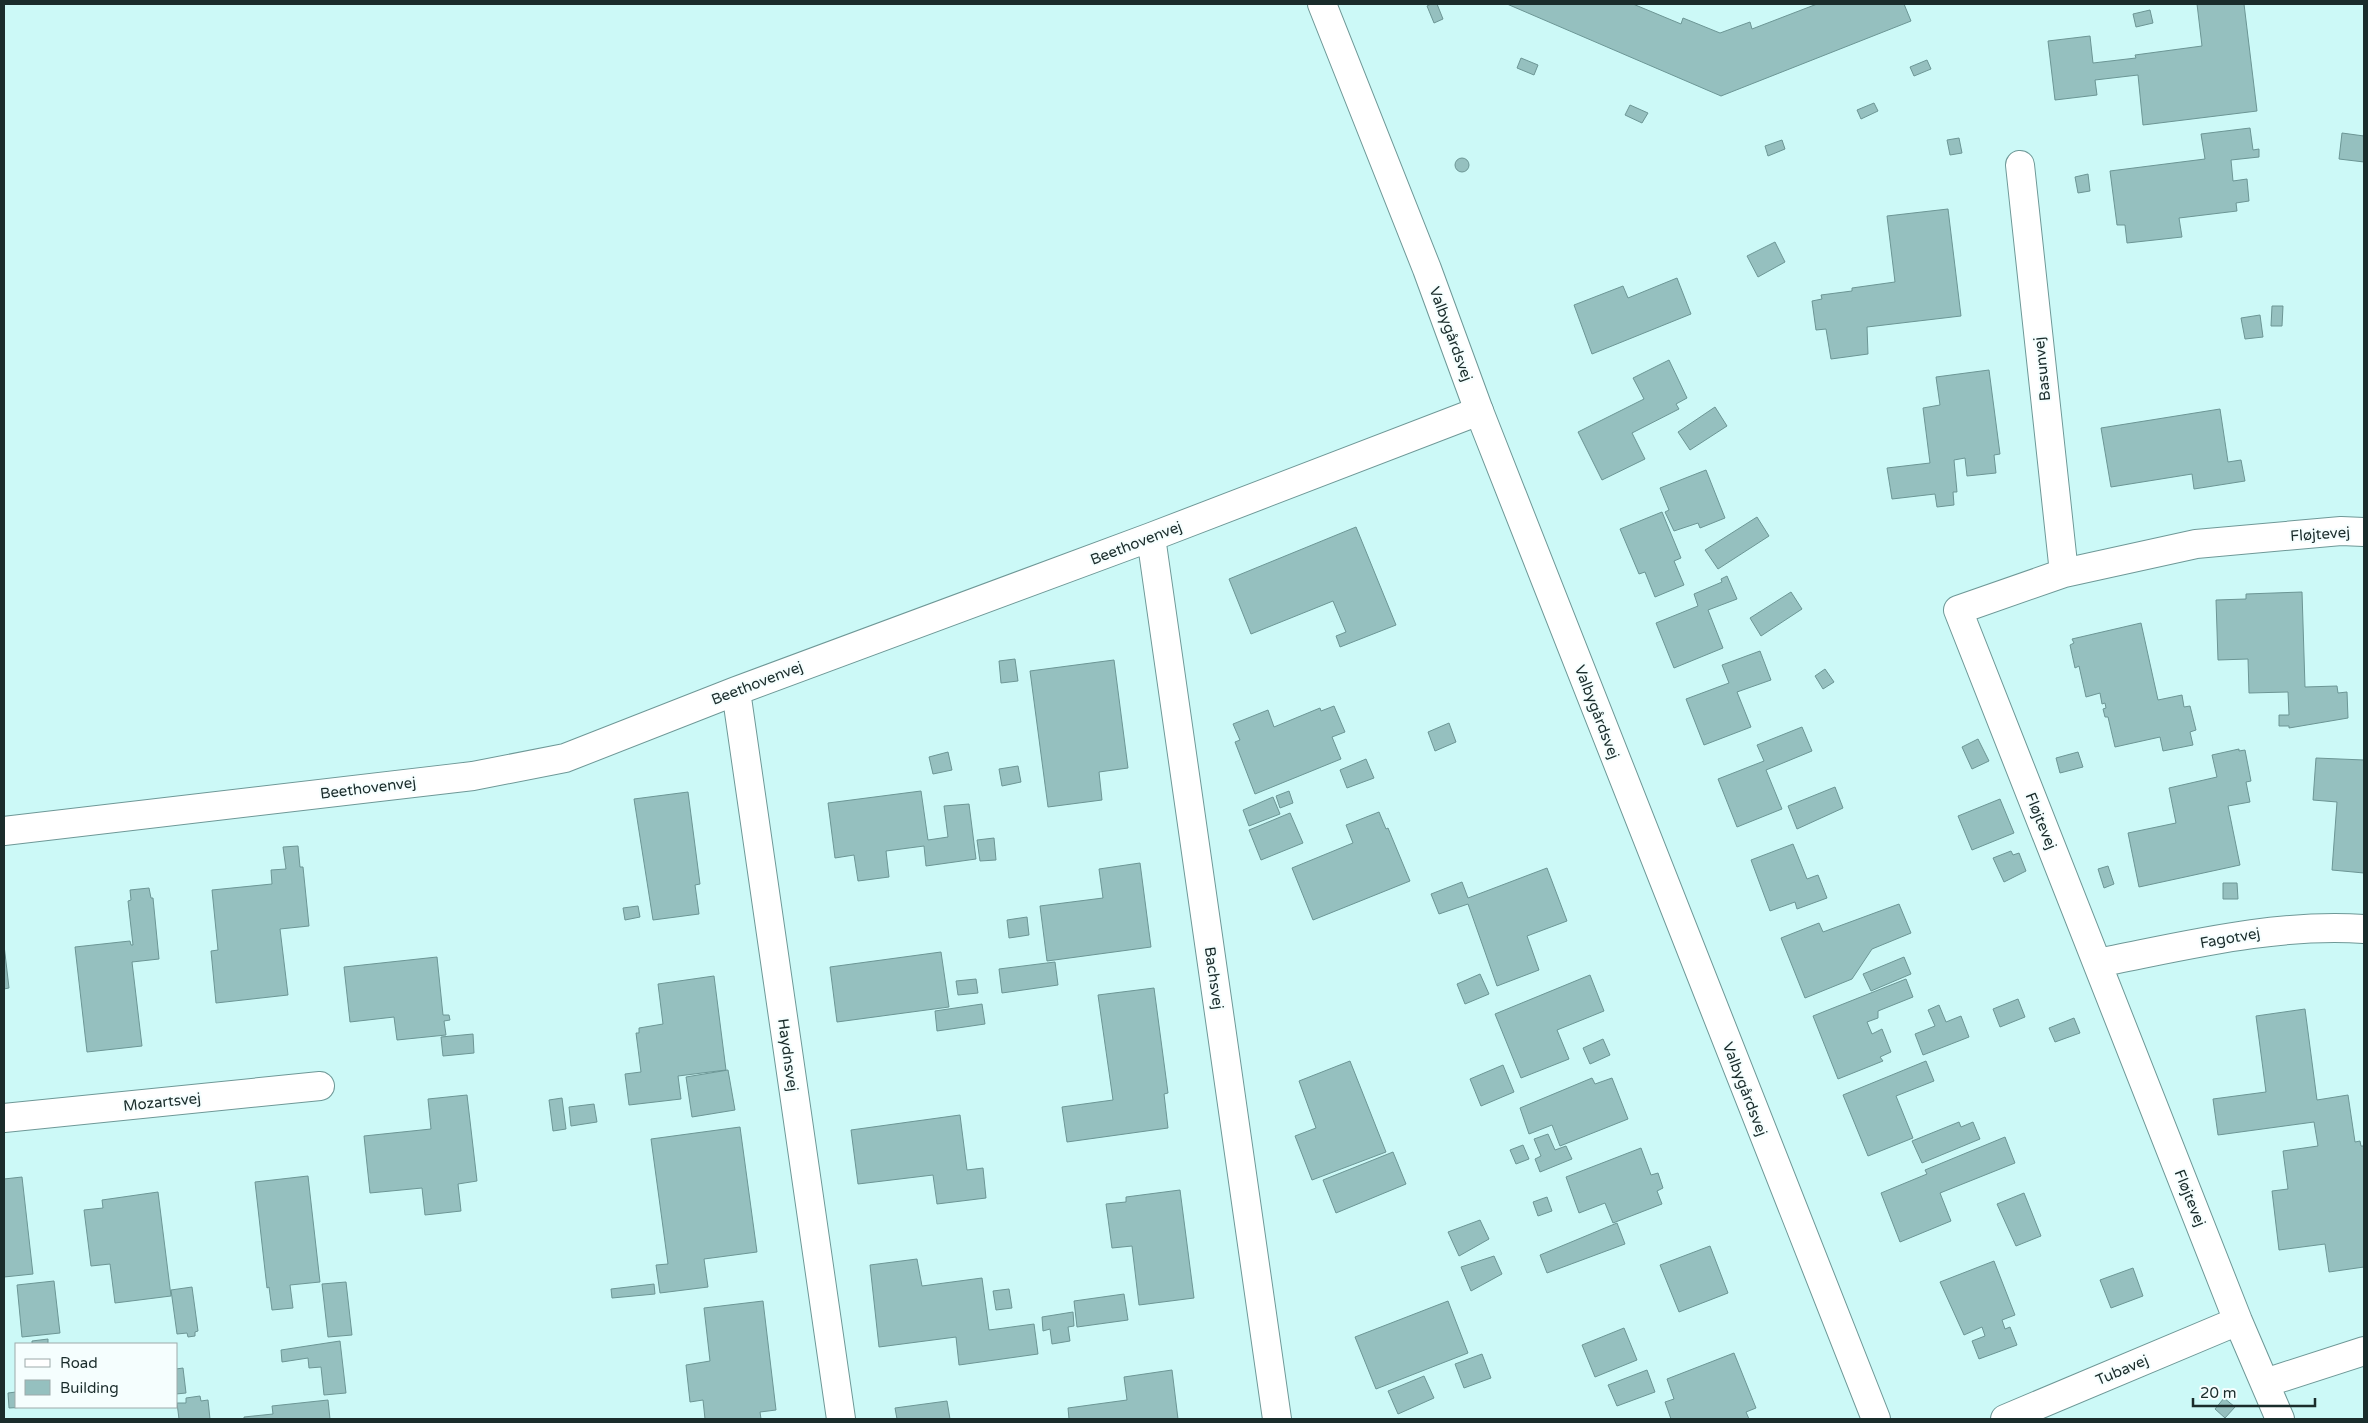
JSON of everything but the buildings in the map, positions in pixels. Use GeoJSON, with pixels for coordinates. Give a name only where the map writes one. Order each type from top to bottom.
{"type":"FeatureCollection","features":[{"type":"Feature","properties":{"kind":"street","name":"Valbygårdsvej"},"geometry":{"type":"LineString","coordinates":[[1322,4],[1427,269],[1479,411],[1876,1419]]}},
{"type":"Feature","properties":{"kind":"street","name":"Basunvej"},"geometry":{"type":"LineString","coordinates":[[2020,165],[2064,573]]}},
{"type":"Feature","properties":{"kind":"street","name":"Beethovenvej"},"geometry":{"type":"LineString","coordinates":[[4,831],[473,776],[565,758],[736,691],[1151,537],[1479,411]]}},
{"type":"Feature","properties":{"kind":"street","name":"Fløjtevej"},"geometry":{"type":"LineString","coordinates":[[2280,1419],[2238,1321],[1958,610],[2064,573],[2196,544],[2341,531],[2364,532]]}},
{"type":"Feature","properties":{"kind":"street","name":"Bachsvej"},"geometry":{"type":"LineString","coordinates":[[1151,537],[1277,1419]]}},
{"type":"Feature","properties":{"kind":"street","name":"Haydnsvej"},"geometry":{"type":"LineString","coordinates":[[736,691],[841,1419]]}},
{"type":"Feature","properties":{"kind":"street","name":"Fagotvej"},"geometry":{"type":"LineString","coordinates":[[2097,963],[2248,934],[2330,927],[2364,929]]}},
{"type":"Feature","properties":{"kind":"street","name":"Mozartsvej"},"geometry":{"type":"LineString","coordinates":[[4,1118],[320,1086]]}},
{"type":"Feature","properties":{"kind":"street","name":"Tubavej"},"geometry":{"type":"LineString","coordinates":[[2005,1419],[2238,1321]]}},
{"type":"Feature","properties":{"kind":"street"},"geometry":{"type":"LineString","coordinates":[[2265,1383],[2364,1351]]}}]}
